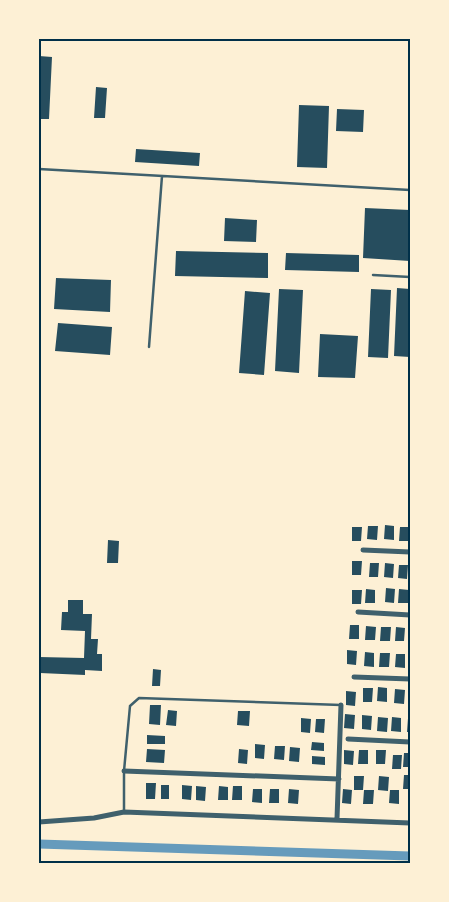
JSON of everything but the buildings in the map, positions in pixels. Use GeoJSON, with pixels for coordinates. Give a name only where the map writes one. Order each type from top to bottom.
{"type":"FeatureCollection","features":[{"type":"Feature","properties":{"kind":"street"},"geometry":{"type":"LineString","coordinates":[[363,550],[410,552]]}},
{"type":"Feature","properties":{"kind":"street"},"geometry":{"type":"LineString","coordinates":[[358,612],[410,615]]}},
{"type":"Feature","properties":{"kind":"street"},"geometry":{"type":"LineString","coordinates":[[354,677],[410,679]]}},
{"type":"Feature","properties":{"kind":"street"},"geometry":{"type":"LineString","coordinates":[[337,819],[341,705]]}},
{"type":"Feature","properties":{"kind":"street"},"geometry":{"type":"LineString","coordinates":[[348,740],[410,742]]}},
{"type":"Feature","properties":{"kind":"street"},"geometry":{"type":"LineString","coordinates":[[124,771],[338,780]]}},
{"type":"Feature","properties":{"kind":"street"},"geometry":{"type":"LineString","coordinates":[[39,822],[94,818],[124,812],[156,815],[337,819],[410,823]]}},
{"type":"Feature","properties":{"kind":"lane"},"geometry":{"type":"LineString","coordinates":[[39,169],[410,190]]}},
{"type":"Feature","properties":{"kind":"lane"},"geometry":{"type":"LineString","coordinates":[[149,347],[162,176]]}},
{"type":"Feature","properties":{"kind":"lane"},"geometry":{"type":"LineString","coordinates":[[373,275],[410,277]]}},
{"type":"Feature","properties":{"kind":"lane"},"geometry":{"type":"LineString","coordinates":[[124,812],[124,771],[130,706],[139,698],[341,705]]}},
{"type":"Feature","properties":{"kind":"waterway"},"geometry":{"type":"LineString","coordinates":[[39,844],[410,856]]}}]}
